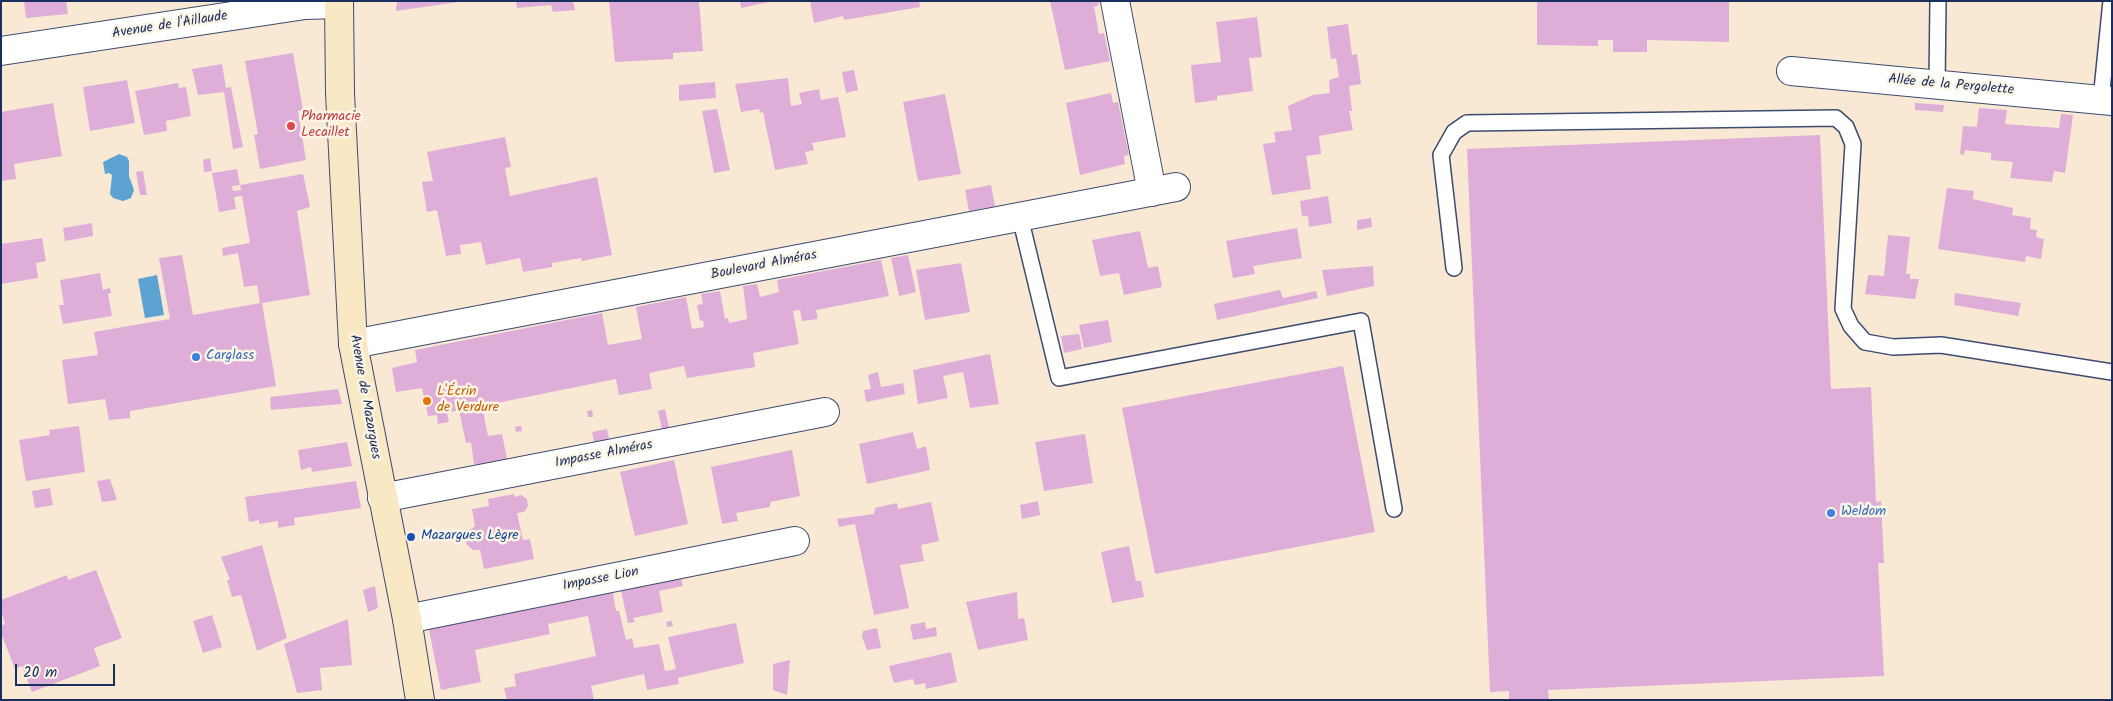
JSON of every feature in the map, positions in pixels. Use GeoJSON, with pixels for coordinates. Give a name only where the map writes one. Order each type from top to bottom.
{"type":"FeatureCollection","features":[{"type":"Feature","properties":{"kind":"street","name":"Boulevard Alméras"},"geometry":{"type":"LineString","coordinates":[[353,344],[1164,189],[1114,1]]}},
{"type":"Feature","properties":{"kind":"street","name":"Avenue de l'Aillaude"},"geometry":{"type":"LineString","coordinates":[[1,51],[305,5],[339,3]]}},
{"type":"Feature","properties":{"kind":"street","name":"Avenue de Mazargues"},"geometry":{"type":"LineString","coordinates":[[339,3],[340,93],[353,344],[407,619],[420,700]]}},
{"type":"Feature","properties":{"kind":"street","name":"Allée de la Pergolette"},"geometry":{"type":"LineString","coordinates":[[1791,71],[2106,101]]}},
{"type":"Feature","properties":{"kind":"street","name":"Impasse Alméras"},"geometry":{"type":"LineString","coordinates":[[382,498],[825,412]]}},
{"type":"Feature","properties":{"kind":"street","name":"Impasse Lion"},"geometry":{"type":"LineString","coordinates":[[407,619],[795,541]]}},
{"type":"Feature","properties":{"kind":"lane"},"geometry":{"type":"LineString","coordinates":[[1937,85],[1938,1]]}},
{"type":"Feature","properties":{"kind":"lane"},"geometry":{"type":"LineString","coordinates":[[2106,101],[2111,1]]}},
{"type":"Feature","properties":{"kind":"lane"},"geometry":{"type":"LineString","coordinates":[[1454,268],[1441,155],[1454,132],[1467,124],[1836,118],[1846,127],[1853,144],[1844,309],[1851,326],[1865,342],[1894,347],[1941,345],[2112,372]]}},
{"type":"Feature","properties":{"kind":"lane"},"geometry":{"type":"LineString","coordinates":[[1020,217],[1059,378],[1361,322],[1394,509]]}},
{"type":"Feature","properties":{"kind":"water"},"geometry":{"type":"Polygon","coordinates":[[[119,154],[127,157],[129,161],[129,176],[134,190],[131,198],[123,201],[113,198],[110,194],[112,175],[109,173],[105,174],[103,162],[119,154]]]}},
{"type":"Feature","properties":{"kind":"water"},"geometry":{"type":"Polygon","coordinates":[[[157,275],[164,315],[145,318],[138,279],[157,275]]]}},
{"type":"Feature","properties":{"kind":"building"},"geometry":{"type":"Polygon","coordinates":[[[24,1],[66,1],[68,14],[26,18],[24,1]]]}},
{"type":"Feature","properties":{"kind":"building"},"geometry":{"type":"Polygon","coordinates":[[[397,1],[459,1],[459,2],[396,11],[397,1]]]}},
{"type":"Feature","properties":{"kind":"building"},"geometry":{"type":"Polygon","coordinates":[[[516,1],[573,1],[575,10],[553,12],[551,5],[517,8],[516,1]]]}},
{"type":"Feature","properties":{"kind":"building"},"geometry":{"type":"Polygon","coordinates":[[[609,1],[699,1],[703,51],[673,53],[673,59],[615,62],[609,1]]]}},
{"type":"Feature","properties":{"kind":"building"},"geometry":{"type":"Polygon","coordinates":[[[740,1],[769,1],[769,2],[741,8],[740,1]]]}},
{"type":"Feature","properties":{"kind":"building"},"geometry":{"type":"Polygon","coordinates":[[[810,1],[919,1],[920,7],[844,20],[843,16],[814,23],[810,1]]]}},
{"type":"Feature","properties":{"kind":"building"},"geometry":{"type":"Polygon","coordinates":[[[1050,1],[1098,1],[1099,5],[1094,7],[1099,34],[1104,33],[1110,61],[1065,70],[1050,1]]]}},
{"type":"Feature","properties":{"kind":"building"},"geometry":{"type":"Polygon","coordinates":[[[1537,1],[1729,1],[1729,42],[1647,40],[1647,52],[1613,52],[1613,40],[1598,40],[1598,46],[1537,45],[1537,1]]]}},
{"type":"Feature","properties":{"kind":"building"},"geometry":{"type":"Polygon","coordinates":[[[1257,17],[1262,57],[1249,58],[1253,91],[1217,96],[1217,100],[1195,103],[1191,65],[1221,62],[1216,22],[1257,17]]]}},
{"type":"Feature","properties":{"kind":"building"},"geometry":{"type":"Polygon","coordinates":[[[1348,24],[1352,55],[1357,54],[1361,84],[1349,86],[1352,111],[1349,111],[1353,130],[1319,136],[1321,154],[1306,156],[1311,189],[1272,195],[1263,144],[1276,142],[1274,132],[1292,130],[1288,106],[1313,95],[1330,93],[1329,80],[1339,77],[1336,58],[1331,59],[1327,27],[1348,24]]]}},
{"type":"Feature","properties":{"kind":"building"},"geometry":{"type":"Polygon","coordinates":[[[293,53],[303,110],[298,111],[306,160],[260,169],[254,135],[258,134],[245,61],[293,53]]]}},
{"type":"Feature","properties":{"kind":"building"},"geometry":{"type":"Polygon","coordinates":[[[222,64],[226,88],[231,87],[243,147],[233,149],[224,92],[198,95],[192,69],[222,64]]]}},
{"type":"Feature","properties":{"kind":"building"},"geometry":{"type":"Polygon","coordinates":[[[854,70],[858,90],[846,93],[842,72],[854,70]]]}},
{"type":"Feature","properties":{"kind":"building"},"geometry":{"type":"Polygon","coordinates":[[[788,78],[791,106],[802,104],[799,93],[819,89],[821,100],[838,97],[846,137],[812,143],[814,150],[805,152],[808,164],[775,170],[763,112],[760,113],[759,109],[741,112],[735,84],[788,78]]]}},
{"type":"Feature","properties":{"kind":"building"},"geometry":{"type":"Polygon","coordinates":[[[127,80],[135,123],[90,131],[83,87],[127,80]]]}},
{"type":"Feature","properties":{"kind":"building"},"geometry":{"type":"Polygon","coordinates":[[[715,82],[716,98],[679,101],[679,85],[715,82]]]}},
{"type":"Feature","properties":{"kind":"building"},"geometry":{"type":"Polygon","coordinates":[[[178,83],[179,88],[186,87],[191,116],[166,121],[167,131],[144,135],[135,91],[178,83]]]}},
{"type":"Feature","properties":{"kind":"building"},"geometry":{"type":"Polygon","coordinates":[[[1111,93],[1113,103],[1118,102],[1129,155],[1124,156],[1125,164],[1080,175],[1066,103],[1111,93]]]}},
{"type":"Feature","properties":{"kind":"building"},"geometry":{"type":"Polygon","coordinates":[[[945,94],[961,174],[918,181],[903,102],[945,94]]]}},
{"type":"Feature","properties":{"kind":"building"},"geometry":{"type":"Polygon","coordinates":[[[53,103],[62,156],[14,164],[16,179],[1,181],[1,112],[53,103]]]}},
{"type":"Feature","properties":{"kind":"building"},"geometry":{"type":"Polygon","coordinates":[[[1915,103],[1944,105],[1943,112],[1915,110],[1915,103]]]}},
{"type":"Feature","properties":{"kind":"building"},"geometry":{"type":"Polygon","coordinates":[[[1979,108],[2007,110],[2005,124],[2059,128],[2061,114],[2073,115],[2065,173],[2054,171],[2052,182],[2010,178],[2013,162],[1991,160],[1991,153],[1965,150],[1964,155],[1960,154],[1963,126],[1977,127],[1979,108]]]}},
{"type":"Feature","properties":{"kind":"building"},"geometry":{"type":"Polygon","coordinates":[[[717,109],[730,170],[714,173],[702,111],[717,109]]]}},
{"type":"Feature","properties":{"kind":"building"},"geometry":{"type":"Polygon","coordinates":[[[1820,135],[1831,389],[1871,387],[1876,502],[1881,501],[1884,563],[1878,563],[1884,676],[1548,690],[1549,700],[1509,700],[1509,691],[1490,692],[1467,149],[1820,135]]]}},
{"type":"Feature","properties":{"kind":"building"},"geometry":{"type":"Polygon","coordinates":[[[505,137],[511,167],[505,168],[510,196],[597,177],[612,255],[582,261],[581,258],[552,263],[552,267],[523,272],[520,258],[486,265],[481,242],[460,245],[461,254],[446,256],[437,210],[427,212],[422,182],[433,181],[427,152],[505,137]]]}},
{"type":"Feature","properties":{"kind":"building"},"geometry":{"type":"Polygon","coordinates":[[[210,158],[212,171],[204,172],[203,160],[210,158]]]}},
{"type":"Feature","properties":{"kind":"building"},"geometry":{"type":"Polygon","coordinates":[[[237,169],[240,185],[303,174],[310,207],[297,211],[310,295],[262,303],[276,386],[130,411],[130,418],[109,420],[105,399],[68,404],[62,360],[98,355],[94,332],[170,319],[159,258],[182,255],[193,315],[260,303],[257,285],[244,287],[238,253],[223,256],[222,248],[250,243],[242,196],[234,197],[236,209],[219,212],[212,173],[237,169]],[[240,185],[232,186],[233,191],[241,190],[240,185]]]}},
{"type":"Feature","properties":{"kind":"building"},"geometry":{"type":"Polygon","coordinates":[[[143,171],[147,195],[140,195],[136,172],[143,171]]]}},
{"type":"Feature","properties":{"kind":"building"},"geometry":{"type":"Polygon","coordinates":[[[991,185],[995,206],[969,211],[965,190],[991,185]]]}},
{"type":"Feature","properties":{"kind":"building"},"geometry":{"type":"Polygon","coordinates":[[[1947,188],[1974,191],[1973,199],[2013,208],[2012,215],[2031,218],[2030,229],[2037,230],[2036,237],[2044,239],[2041,259],[2026,256],[2025,262],[1938,249],[1947,188]]]}},
{"type":"Feature","properties":{"kind":"building"},"geometry":{"type":"Polygon","coordinates":[[[1328,196],[1332,223],[1309,227],[1308,216],[1302,216],[1300,201],[1328,196]]]}},
{"type":"Feature","properties":{"kind":"building"},"geometry":{"type":"Polygon","coordinates":[[[1371,218],[1372,227],[1357,230],[1357,220],[1371,218]]]}},
{"type":"Feature","properties":{"kind":"building"},"geometry":{"type":"Polygon","coordinates":[[[92,223],[93,236],[65,241],[63,228],[92,223]]]}},
{"type":"Feature","properties":{"kind":"building"},"geometry":{"type":"Polygon","coordinates":[[[1297,228],[1302,258],[1253,266],[1255,274],[1233,278],[1226,241],[1297,228]]]}},
{"type":"Feature","properties":{"kind":"building"},"geometry":{"type":"Polygon","coordinates":[[[1140,231],[1148,268],[1158,266],[1162,287],[1124,295],[1119,273],[1100,276],[1092,240],[1140,231]]]}},
{"type":"Feature","properties":{"kind":"building"},"geometry":{"type":"Polygon","coordinates":[[[1888,235],[1910,237],[1906,274],[1910,274],[1910,279],[1919,279],[1915,299],[1865,294],[1868,275],[1884,276],[1888,235]]]}},
{"type":"Feature","properties":{"kind":"building"},"geometry":{"type":"Polygon","coordinates":[[[42,238],[46,261],[36,263],[38,278],[1,284],[1,244],[42,238]]]}},
{"type":"Feature","properties":{"kind":"building"},"geometry":{"type":"Polygon","coordinates":[[[908,255],[916,292],[899,296],[891,258],[908,255]]]}},
{"type":"Feature","properties":{"kind":"building"},"geometry":{"type":"Polygon","coordinates":[[[881,260],[889,296],[816,310],[818,319],[802,321],[800,310],[793,311],[799,344],[753,353],[755,367],[687,378],[684,366],[649,373],[652,389],[619,395],[616,379],[482,406],[488,436],[502,434],[507,459],[492,462],[494,467],[474,464],[471,442],[466,443],[459,410],[447,413],[449,422],[438,424],[437,415],[428,416],[422,388],[396,392],[392,368],[417,362],[415,350],[602,313],[608,345],[642,339],[636,307],[686,297],[692,329],[704,327],[703,320],[700,321],[697,305],[703,304],[701,294],[720,291],[725,319],[728,318],[729,323],[747,319],[743,286],[757,284],[760,297],[779,292],[777,280],[881,260]]]}},
{"type":"Feature","properties":{"kind":"building"},"geometry":{"type":"Polygon","coordinates":[[[961,263],[970,312],[925,320],[916,270],[961,263]]]}},
{"type":"Feature","properties":{"kind":"building"},"geometry":{"type":"Polygon","coordinates":[[[1373,266],[1374,286],[1327,296],[1322,270],[1373,266]]]}},
{"type":"Feature","properties":{"kind":"building"},"geometry":{"type":"Polygon","coordinates":[[[100,273],[103,290],[110,288],[111,293],[108,294],[112,316],[63,324],[59,305],[64,305],[60,280],[100,273]]]}},
{"type":"Feature","properties":{"kind":"building"},"geometry":{"type":"Polygon","coordinates":[[[1280,290],[1283,298],[1316,291],[1318,298],[1217,320],[1214,304],[1280,290]]]}},
{"type":"Feature","properties":{"kind":"building"},"geometry":{"type":"Polygon","coordinates":[[[1955,293],[2021,303],[2018,316],[1954,305],[1955,293]]]}},
{"type":"Feature","properties":{"kind":"building"},"geometry":{"type":"Polygon","coordinates":[[[1108,320],[1112,342],[1084,348],[1079,325],[1108,320]]]}},
{"type":"Feature","properties":{"kind":"building"},"geometry":{"type":"Polygon","coordinates":[[[1079,334],[1082,349],[1064,353],[1061,336],[1079,334]]]}},
{"type":"Feature","properties":{"kind":"building"},"geometry":{"type":"Polygon","coordinates":[[[990,354],[999,404],[970,408],[963,372],[943,376],[948,398],[918,404],[913,370],[990,354]]]}},
{"type":"Feature","properties":{"kind":"building"},"geometry":{"type":"Polygon","coordinates":[[[1343,366],[1375,532],[1155,574],[1122,408],[1343,366]]]}},
{"type":"Feature","properties":{"kind":"building"},"geometry":{"type":"Polygon","coordinates":[[[878,372],[881,387],[903,383],[905,394],[866,402],[864,390],[871,389],[868,375],[878,372]]]}},
{"type":"Feature","properties":{"kind":"building"},"geometry":{"type":"Polygon","coordinates":[[[338,389],[342,404],[271,410],[270,397],[338,389]]]}},
{"type":"Feature","properties":{"kind":"building"},"geometry":{"type":"Polygon","coordinates":[[[665,409],[670,432],[663,434],[658,411],[665,409]]]}},
{"type":"Feature","properties":{"kind":"building"},"geometry":{"type":"Polygon","coordinates":[[[592,410],[593,417],[588,417],[587,411],[592,410]]]}},
{"type":"Feature","properties":{"kind":"building"},"geometry":{"type":"Polygon","coordinates":[[[79,426],[85,472],[26,481],[19,440],[50,435],[49,430],[79,426]]]}},
{"type":"Feature","properties":{"kind":"building"},"geometry":{"type":"Polygon","coordinates":[[[521,426],[522,431],[516,432],[515,427],[521,426]]]}},
{"type":"Feature","properties":{"kind":"building"},"geometry":{"type":"Polygon","coordinates":[[[607,429],[610,443],[595,447],[592,432],[607,429]]]}},
{"type":"Feature","properties":{"kind":"building"},"geometry":{"type":"Polygon","coordinates":[[[913,432],[917,449],[926,446],[930,470],[867,484],[859,444],[913,432]]]}},
{"type":"Feature","properties":{"kind":"building"},"geometry":{"type":"Polygon","coordinates":[[[1085,434],[1093,483],[1044,491],[1035,442],[1085,434]]]}},
{"type":"Feature","properties":{"kind":"building"},"geometry":{"type":"Polygon","coordinates":[[[347,442],[352,466],[312,472],[311,467],[301,470],[298,450],[347,442]]]}},
{"type":"Feature","properties":{"kind":"building"},"geometry":{"type":"Polygon","coordinates":[[[792,450],[800,496],[770,502],[770,507],[736,513],[738,521],[722,524],[711,467],[792,450]]]}},
{"type":"Feature","properties":{"kind":"building"},"geometry":{"type":"Polygon","coordinates":[[[674,460],[688,524],[635,536],[620,472],[674,460]]]}},
{"type":"Feature","properties":{"kind":"building"},"geometry":{"type":"Polygon","coordinates":[[[110,479],[117,500],[102,502],[97,481],[110,479]]]}},
{"type":"Feature","properties":{"kind":"building"},"geometry":{"type":"Polygon","coordinates":[[[356,481],[361,508],[294,518],[295,525],[278,528],[278,521],[259,524],[259,520],[249,522],[245,497],[356,481]]]}},
{"type":"Feature","properties":{"kind":"building"},"geometry":{"type":"Polygon","coordinates":[[[50,488],[53,505],[35,508],[32,491],[50,488]]]}},
{"type":"Feature","properties":{"kind":"building"},"geometry":{"type":"Polygon","coordinates":[[[514,494],[514,497],[521,495],[527,499],[528,506],[524,512],[517,513],[523,540],[530,539],[534,559],[484,569],[480,550],[473,550],[467,545],[465,539],[467,532],[475,526],[472,509],[489,506],[488,499],[514,494]]]}},
{"type":"Feature","properties":{"kind":"building"},"geometry":{"type":"Polygon","coordinates":[[[1038,501],[1040,515],[1022,519],[1020,505],[1038,501]]]}},
{"type":"Feature","properties":{"kind":"building"},"geometry":{"type":"Polygon","coordinates":[[[931,502],[939,541],[921,545],[924,561],[900,565],[909,608],[874,615],[855,524],[839,527],[837,519],[874,514],[875,508],[897,503],[898,509],[931,502]]]}},
{"type":"Feature","properties":{"kind":"building"},"geometry":{"type":"Polygon","coordinates":[[[262,545],[287,638],[257,651],[241,595],[232,597],[227,580],[230,580],[221,557],[262,545]]]}},
{"type":"Feature","properties":{"kind":"building"},"geometry":{"type":"Polygon","coordinates":[[[1129,546],[1136,581],[1141,581],[1144,597],[1112,603],[1101,552],[1129,546]]]}},
{"type":"Feature","properties":{"kind":"building"},"geometry":{"type":"Polygon","coordinates":[[[679,569],[683,586],[659,591],[663,612],[633,618],[635,622],[628,623],[619,581],[679,569]]]}},
{"type":"Feature","properties":{"kind":"building"},"geometry":{"type":"Polygon","coordinates":[[[96,570],[122,638],[94,648],[100,666],[32,692],[22,666],[15,669],[1,633],[1,626],[5,624],[1,611],[1,600],[67,575],[68,580],[96,570]]]}},
{"type":"Feature","properties":{"kind":"building"},"geometry":{"type":"Polygon","coordinates":[[[611,582],[616,611],[619,611],[626,640],[632,638],[634,648],[659,644],[665,671],[676,669],[668,637],[736,623],[744,663],[678,678],[679,684],[647,690],[644,674],[591,686],[594,700],[507,700],[504,688],[516,686],[514,674],[596,656],[588,616],[548,624],[550,634],[475,650],[481,682],[441,690],[427,620],[611,582]]]}},
{"type":"Feature","properties":{"kind":"building"},"geometry":{"type":"Polygon","coordinates":[[[375,586],[378,608],[368,612],[363,590],[375,586]]]}},
{"type":"Feature","properties":{"kind":"building"},"geometry":{"type":"Polygon","coordinates":[[[1017,592],[1018,619],[1024,618],[1028,640],[978,650],[966,602],[1017,592]]]}},
{"type":"Feature","properties":{"kind":"building"},"geometry":{"type":"Polygon","coordinates":[[[212,615],[222,647],[203,653],[193,621],[212,615]]]}},
{"type":"Feature","properties":{"kind":"building"},"geometry":{"type":"Polygon","coordinates":[[[348,619],[352,665],[320,668],[322,690],[297,693],[284,644],[348,619]]]}},
{"type":"Feature","properties":{"kind":"building"},"geometry":{"type":"Polygon","coordinates":[[[672,621],[673,626],[667,627],[666,622],[672,621]]]}},
{"type":"Feature","properties":{"kind":"building"},"geometry":{"type":"Polygon","coordinates":[[[925,622],[926,629],[936,627],[937,636],[913,640],[910,625],[925,622]]]}},
{"type":"Feature","properties":{"kind":"building"},"geometry":{"type":"Polygon","coordinates":[[[877,628],[881,648],[867,650],[862,637],[863,631],[877,628]]]}},
{"type":"Feature","properties":{"kind":"building"},"geometry":{"type":"Polygon","coordinates":[[[951,652],[957,682],[926,689],[925,683],[915,685],[913,679],[894,683],[889,666],[951,652]]]}},
{"type":"Feature","properties":{"kind":"building"},"geometry":{"type":"Polygon","coordinates":[[[790,660],[787,695],[773,690],[773,664],[790,660]]]}},
{"type":"Feature","properties":{"kind":"place","name":"Pharmacie Lecaillet"},"geometry":{"type":"Point","coordinates":[291,126]}},
{"type":"Feature","properties":{"kind":"place","name":"Carglass"},"geometry":{"type":"Point","coordinates":[196,357]}},
{"type":"Feature","properties":{"kind":"place","name":"L'Écrin de Verdure"},"geometry":{"type":"Point","coordinates":[427,401]}},
{"type":"Feature","properties":{"kind":"place","name":"Weldom"},"geometry":{"type":"Point","coordinates":[1831,513]}},
{"type":"Feature","properties":{"kind":"place","name":"Mazargues Lègre"},"geometry":{"type":"Point","coordinates":[411,537]}}]}
